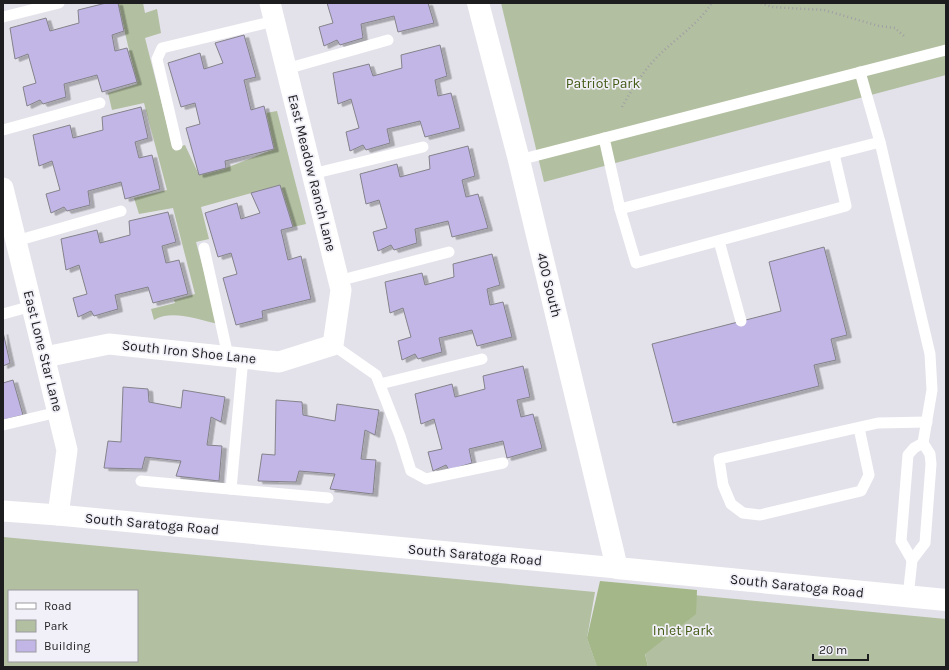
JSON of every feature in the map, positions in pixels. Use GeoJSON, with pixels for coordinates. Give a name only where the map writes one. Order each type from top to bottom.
{"type":"FeatureCollection","features":[{"type":"Feature","properties":{"kind":"street","name":"400 South"},"geometry":{"type":"LineString","coordinates":[[478,3],[519,160],[617,568]]}},
{"type":"Feature","properties":{"kind":"street","name":"East Meadow Ranch Lane"},"geometry":{"type":"LineString","coordinates":[[272,12],[341,290],[333,345]]}},
{"type":"Feature","properties":{"kind":"street","name":"East Lone Star Lane"},"geometry":{"type":"LineString","coordinates":[[4,199],[67,450],[58,515]]}},
{"type":"Feature","properties":{"kind":"street","name":"South Iron Shoe Lane"},"geometry":{"type":"LineString","coordinates":[[45,358],[109,344],[279,362],[333,345]]}},
{"type":"Feature","properties":{"kind":"street","name":"South Saratoga Road"},"geometry":{"type":"LineString","coordinates":[[3,511],[946,600]]}},
{"type":"Feature","properties":{"kind":"lane"},"geometry":{"type":"LineString","coordinates":[[3,17],[59,3]]}},
{"type":"Feature","properties":{"kind":"lane"},"geometry":{"type":"LineString","coordinates":[[177,145],[157,59],[162,48],[272,12]]}},
{"type":"Feature","properties":{"kind":"lane"},"geometry":{"type":"LineString","coordinates":[[286,69],[388,40]]}},
{"type":"Feature","properties":{"kind":"lane"},"geometry":{"type":"LineString","coordinates":[[519,160],[946,50]]}},
{"type":"Feature","properties":{"kind":"lane"},"geometry":{"type":"LineString","coordinates":[[860,72],[880,142],[930,354],[932,390],[923,443],[930,454],[931,464],[925,544],[912,560],[908,597]]}},
{"type":"Feature","properties":{"kind":"lane"},"geometry":{"type":"LineString","coordinates":[[3,130],[100,103]]}},
{"type":"Feature","properties":{"kind":"lane"},"geometry":{"type":"LineString","coordinates":[[604,138],[620,209],[636,264],[846,206],[834,154]]}},
{"type":"Feature","properties":{"kind":"lane"},"geometry":{"type":"LineString","coordinates":[[620,209],[880,142]]}},
{"type":"Feature","properties":{"kind":"lane"},"geometry":{"type":"LineString","coordinates":[[312,174],[422,147]]}},
{"type":"Feature","properties":{"kind":"lane"},"geometry":{"type":"LineString","coordinates":[[16,242],[121,211]]}},
{"type":"Feature","properties":{"kind":"lane"},"geometry":{"type":"LineString","coordinates":[[719,241],[741,321]]}},
{"type":"Feature","properties":{"kind":"lane"},"geometry":{"type":"LineString","coordinates":[[204,248],[235,357],[231,489]]}},
{"type":"Feature","properties":{"kind":"lane"},"geometry":{"type":"LineString","coordinates":[[338,281],[450,252]]}},
{"type":"Feature","properties":{"kind":"lane"},"geometry":{"type":"LineString","coordinates":[[3,314],[32,306]]}},
{"type":"Feature","properties":{"kind":"lane"},"geometry":{"type":"LineString","coordinates":[[333,345],[376,375],[400,436],[411,471],[426,479],[503,462]]}},
{"type":"Feature","properties":{"kind":"lane"},"geometry":{"type":"LineString","coordinates":[[380,384],[482,358]]}},
{"type":"Feature","properties":{"kind":"lane"},"geometry":{"type":"LineString","coordinates":[[3,425],[58,412]]}},
{"type":"Feature","properties":{"kind":"lane"},"geometry":{"type":"LineString","coordinates":[[859,428],[867,458],[869,475],[860,492],[760,515],[743,513],[731,504],[723,485],[719,459],[859,428],[878,424],[927,422]]}},
{"type":"Feature","properties":{"kind":"lane"},"geometry":{"type":"LineString","coordinates":[[912,560],[901,541],[908,455],[914,448],[923,443]]}},
{"type":"Feature","properties":{"kind":"lane"},"geometry":{"type":"LineString","coordinates":[[141,481],[328,498]]}},
{"type":"Feature","properties":{"kind":"path"},"geometry":{"type":"LineString","coordinates":[[622,107],[642,75],[656,58],[703,15],[712,3]]}},
{"type":"Feature","properties":{"kind":"path"},"geometry":{"type":"LineString","coordinates":[[761,3],[772,7],[824,10],[879,26],[895,28],[905,37]]}},
{"type":"Feature","properties":{"kind":"green space"},"geometry":{"type":"Polygon","coordinates":[[[118,3],[143,3],[145,13],[157,9],[161,33],[145,38],[173,148],[185,145],[199,175],[226,168],[274,149],[266,113],[277,111],[306,224],[293,227],[280,185],[201,207],[209,239],[196,242],[218,324],[177,315],[169,315],[154,320],[151,309],[175,303],[174,300],[195,294],[173,208],[139,214],[134,198],[167,190],[144,103],[112,110],[108,93],[137,84],[118,3]]]}},
{"type":"Feature","properties":{"kind":"green space","name":"Patriot Park"},"geometry":{"type":"Polygon","coordinates":[[[501,3],[946,3],[946,75],[544,182],[501,3]]]}},
{"type":"Feature","properties":{"kind":"green space"},"geometry":{"type":"Polygon","coordinates":[[[3,537],[595,592],[587,638],[597,667],[3,667],[3,537]]]}},
{"type":"Feature","properties":{"kind":"green space"},"geometry":{"type":"Polygon","coordinates":[[[600,581],[697,590],[696,614],[645,654],[648,667],[597,667],[587,638],[600,581]]]}},
{"type":"Feature","properties":{"kind":"green space","name":"Inlet Park"},"geometry":{"type":"Polygon","coordinates":[[[631,589],[946,619],[946,667],[648,667],[631,589]]]}},
{"type":"Feature","properties":{"kind":"building"},"geometry":{"type":"Polygon","coordinates":[[[106,3],[118,3],[124,31],[112,35],[115,51],[127,48],[137,82],[102,92],[97,75],[64,84],[66,97],[43,104],[40,100],[27,106],[23,87],[36,83],[28,54],[15,59],[10,28],[46,18],[50,31],[79,23],[78,10],[106,3]]]}},
{"type":"Feature","properties":{"kind":"building"},"geometry":{"type":"Polygon","coordinates":[[[327,3],[428,3],[434,23],[398,32],[394,16],[361,24],[363,38],[340,45],[337,40],[324,46],[319,27],[333,23],[327,3]]]}},
{"type":"Feature","properties":{"kind":"building"},"geometry":{"type":"Polygon","coordinates":[[[244,35],[256,77],[244,80],[251,110],[264,106],[274,149],[225,161],[226,168],[199,175],[186,128],[200,124],[195,103],[181,107],[168,63],[200,53],[204,69],[223,63],[215,43],[244,35]]]}},
{"type":"Feature","properties":{"kind":"building"},"geometry":{"type":"Polygon","coordinates":[[[440,45],[447,76],[435,80],[438,96],[451,93],[460,128],[425,137],[420,121],[387,129],[390,143],[366,150],[363,145],[350,151],[346,132],[359,128],[351,99],[338,104],[333,73],[369,64],[373,76],[402,68],[401,55],[440,45]]]}},
{"type":"Feature","properties":{"kind":"building"},"geometry":{"type":"Polygon","coordinates":[[[141,107],[148,138],[135,142],[139,158],[152,155],[160,189],[125,199],[121,182],[88,191],[90,205],[67,211],[64,207],[51,213],[46,194],[60,190],[52,161],[39,166],[33,135],[70,125],[73,138],[103,130],[102,117],[141,107]]]}},
{"type":"Feature","properties":{"kind":"building"},"geometry":{"type":"Polygon","coordinates":[[[468,146],[475,176],[462,180],[466,197],[478,194],[488,228],[452,237],[448,221],[415,229],[417,243],[394,250],[391,245],[378,251],[373,232],[387,228],[379,200],[366,204],[360,174],[397,164],[400,177],[430,169],[429,156],[468,146]]]}},
{"type":"Feature","properties":{"kind":"building"},"geometry":{"type":"Polygon","coordinates":[[[280,185],[293,227],[281,230],[288,260],[301,256],[311,299],[262,311],[263,318],[236,325],[223,278],[237,274],[231,253],[218,257],[205,213],[237,203],[241,219],[260,213],[251,193],[280,185]]]}},
{"type":"Feature","properties":{"kind":"building"},"geometry":{"type":"Polygon","coordinates":[[[168,212],[176,242],[162,246],[166,263],[179,260],[188,294],[153,303],[148,287],[115,295],[118,309],[94,316],[91,311],[78,317],[73,298],[87,294],[79,265],[66,270],[61,239],[97,230],[100,243],[130,235],[129,221],[168,212]]]}},
{"type":"Feature","properties":{"kind":"building"},"geometry":{"type":"Polygon","coordinates":[[[824,247],[847,335],[831,339],[836,360],[814,365],[819,386],[673,423],[652,344],[781,311],[769,262],[824,247]]]}},
{"type":"Feature","properties":{"kind":"building"},"geometry":{"type":"Polygon","coordinates":[[[492,254],[500,285],[487,289],[490,305],[503,302],[512,337],[477,346],[472,330],[439,338],[442,352],[418,359],[415,354],[402,360],[398,341],[411,337],[403,308],[390,313],[385,282],[422,273],[425,285],[454,277],[453,264],[492,254]]]}},
{"type":"Feature","properties":{"kind":"building"},"geometry":{"type":"Polygon","coordinates":[[[3,332],[10,363],[3,366],[3,332]]]}},
{"type":"Feature","properties":{"kind":"building"},"geometry":{"type":"Polygon","coordinates":[[[523,366],[530,397],[517,400],[521,417],[533,414],[542,448],[507,458],[503,441],[469,449],[472,463],[449,470],[446,465],[433,471],[428,452],[442,449],[434,419],[421,424],[415,394],[452,384],[455,397],[485,389],[483,376],[523,366]]]}},
{"type":"Feature","properties":{"kind":"building"},"geometry":{"type":"Polygon","coordinates":[[[13,380],[23,415],[3,420],[3,383],[13,380]]]}},
{"type":"Feature","properties":{"kind":"building"},"geometry":{"type":"Polygon","coordinates":[[[123,387],[148,389],[149,402],[181,408],[183,390],[225,397],[221,422],[211,417],[207,445],[222,446],[219,481],[176,476],[181,461],[145,457],[142,469],[104,468],[108,441],[121,442],[123,387]]]}},
{"type":"Feature","properties":{"kind":"building"},"geometry":{"type":"Polygon","coordinates":[[[276,400],[302,402],[303,415],[335,421],[337,404],[379,410],[375,435],[365,430],[361,459],[376,460],[373,494],[330,489],[335,474],[299,471],[296,482],[258,481],[262,454],[275,455],[276,400]]]}}]}
